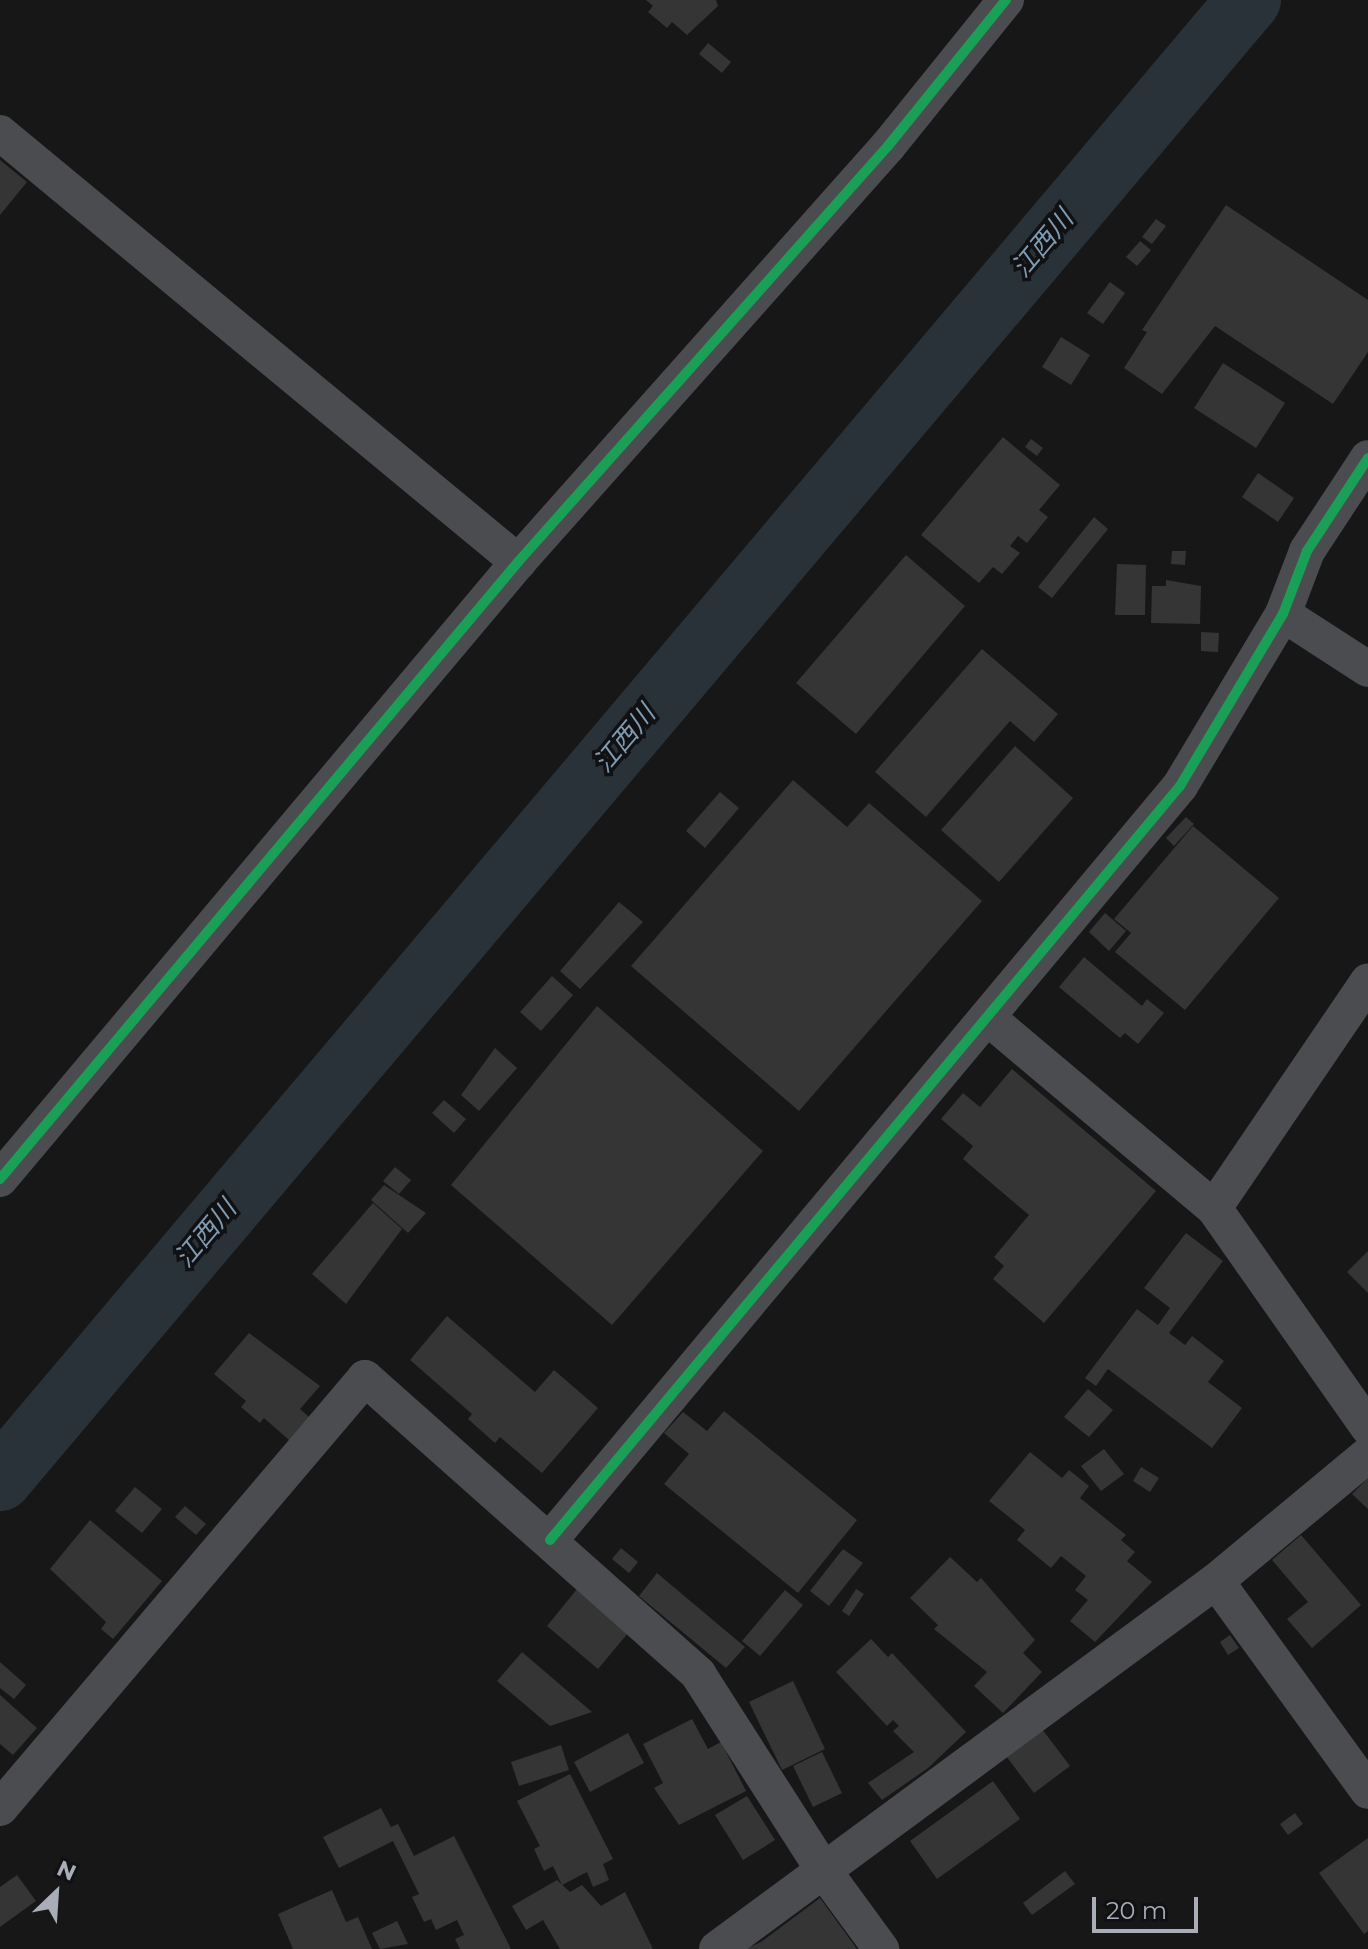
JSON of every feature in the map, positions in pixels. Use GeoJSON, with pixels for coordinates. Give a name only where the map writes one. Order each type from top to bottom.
{"type":"FeatureCollection","features":[{"type":"Feature","properties":{"kind":"street"},"geometry":{"type":"LineString","coordinates":[[0,1179],[518,562],[888,146],[994,13]]}},
{"type":"Feature","properties":{"kind":"street"},"geometry":{"type":"LineString","coordinates":[[0,133],[518,562]]}},
{"type":"Feature","properties":{"kind":"street"},"geometry":{"type":"LineString","coordinates":[[550,1540],[1180,786],[1283,614],[1307,551],[1368,458]]}},
{"type":"Feature","properties":{"kind":"street"},"geometry":{"type":"LineString","coordinates":[[1283,614],[1368,669]]}},
{"type":"Feature","properties":{"kind":"street"},"geometry":{"type":"LineString","coordinates":[[1214,1208],[1368,981]]}},
{"type":"Feature","properties":{"kind":"street"},"geometry":{"type":"LineString","coordinates":[[987,1017],[1214,1208],[1368,1427]]}},
{"type":"Feature","properties":{"kind":"street"},"geometry":{"type":"LineString","coordinates":[[0,1808],[365,1378],[698,1674],[824,1871],[881,1949]]}},
{"type":"Feature","properties":{"kind":"street"},"geometry":{"type":"LineString","coordinates":[[717,1949],[1216,1581],[1368,1455]]}},
{"type":"Feature","properties":{"kind":"street"},"geometry":{"type":"LineString","coordinates":[[1216,1581],[1368,1791]]}},
{"type":"Feature","properties":{"kind":"building"},"geometry":{"type":"Polygon","coordinates":[[[646,0],[716,0],[718,6],[687,35],[672,22],[667,28],[648,12],[653,6],[646,0]]]}},
{"type":"Feature","properties":{"kind":"building"},"geometry":{"type":"Polygon","coordinates":[[[708,43],[731,62],[722,73],[699,54],[708,43]]]}},
{"type":"Feature","properties":{"kind":"building"},"geometry":{"type":"Polygon","coordinates":[[[0,160],[27,182],[0,215],[0,160]]]}},
{"type":"Feature","properties":{"kind":"building"},"geometry":{"type":"Polygon","coordinates":[[[1226,205],[1368,300],[1368,352],[1333,404],[1215,326],[1162,394],[1124,368],[1147,332],[1142,330],[1226,205]]]}},
{"type":"Feature","properties":{"kind":"building"},"geometry":{"type":"Polygon","coordinates":[[[1156,219],[1166,226],[1152,244],[1142,237],[1156,219]]]}},
{"type":"Feature","properties":{"kind":"building"},"geometry":{"type":"Polygon","coordinates":[[[1140,241],[1151,250],[1137,266],[1126,257],[1140,241]]]}},
{"type":"Feature","properties":{"kind":"building"},"geometry":{"type":"Polygon","coordinates":[[[1110,282],[1125,293],[1103,324],[1087,313],[1110,282]]]}},
{"type":"Feature","properties":{"kind":"building"},"geometry":{"type":"Polygon","coordinates":[[[1061,337],[1090,355],[1071,385],[1042,367],[1061,337]]]}},
{"type":"Feature","properties":{"kind":"building"},"geometry":{"type":"Polygon","coordinates":[[[1223,363],[1285,403],[1256,448],[1194,408],[1223,363]]]}},
{"type":"Feature","properties":{"kind":"building"},"geometry":{"type":"Polygon","coordinates":[[[1003,437],[1060,485],[1039,510],[1048,517],[1027,543],[1018,536],[1010,546],[1020,553],[1002,574],[993,567],[979,583],[921,535],[1003,437]]]}},
{"type":"Feature","properties":{"kind":"building"},"geometry":{"type":"Polygon","coordinates":[[[1031,439],[1043,448],[1037,456],[1025,447],[1031,439]]]}},
{"type":"Feature","properties":{"kind":"building"},"geometry":{"type":"Polygon","coordinates":[[[1258,473],[1294,498],[1278,522],[1242,497],[1258,473]]]}},
{"type":"Feature","properties":{"kind":"building"},"geometry":{"type":"Polygon","coordinates":[[[1094,517],[1108,529],[1052,598],[1038,587],[1094,517]]]}},
{"type":"Feature","properties":{"kind":"building"},"geometry":{"type":"Polygon","coordinates":[[[1172,551],[1186,551],[1185,565],[1171,564],[1172,551]]]}},
{"type":"Feature","properties":{"kind":"building"},"geometry":{"type":"Polygon","coordinates":[[[906,555],[965,606],[856,734],[796,683],[906,555]]]}},
{"type":"Feature","properties":{"kind":"building"},"geometry":{"type":"Polygon","coordinates":[[[1117,564],[1146,565],[1145,615],[1115,615],[1117,564]]]}},
{"type":"Feature","properties":{"kind":"building"},"geometry":{"type":"Polygon","coordinates":[[[1166,580],[1201,586],[1200,624],[1151,623],[1152,586],[1166,586],[1166,580]]]}},
{"type":"Feature","properties":{"kind":"building"},"geometry":{"type":"Polygon","coordinates":[[[1201,632],[1219,633],[1218,652],[1201,651],[1201,632]]]}},
{"type":"Feature","properties":{"kind":"building"},"geometry":{"type":"Polygon","coordinates":[[[982,649],[1058,714],[1034,742],[1010,721],[926,817],[875,772],[982,649]]]}},
{"type":"Feature","properties":{"kind":"building"},"geometry":{"type":"Polygon","coordinates":[[[1015,746],[1073,798],[999,882],[941,830],[1015,746]]]}},
{"type":"Feature","properties":{"kind":"building"},"geometry":{"type":"Polygon","coordinates":[[[793,780],[847,827],[869,803],[982,901],[799,1111],[631,966],[793,780]]]}},
{"type":"Feature","properties":{"kind":"building"},"geometry":{"type":"Polygon","coordinates":[[[720,792],[739,808],[705,848],[686,831],[720,792]]]}},
{"type":"Feature","properties":{"kind":"building"},"geometry":{"type":"Polygon","coordinates":[[[1186,817],[1194,824],[1174,846],[1166,838],[1186,817]]]}},
{"type":"Feature","properties":{"kind":"building"},"geometry":{"type":"Polygon","coordinates":[[[1193,826],[1279,898],[1185,1010],[1115,952],[1131,933],[1114,919],[1193,826]]]}},
{"type":"Feature","properties":{"kind":"building"},"geometry":{"type":"Polygon","coordinates":[[[619,902],[643,922],[580,989],[560,971],[619,902]]]}},
{"type":"Feature","properties":{"kind":"building"},"geometry":{"type":"Polygon","coordinates":[[[1105,913],[1126,931],[1109,951],[1089,932],[1105,913]]]}},
{"type":"Feature","properties":{"kind":"building"},"geometry":{"type":"Polygon","coordinates":[[[1084,957],[1142,1006],[1147,999],[1164,1013],[1138,1044],[1125,1033],[1120,1038],[1059,987],[1084,957]]]}},
{"type":"Feature","properties":{"kind":"building"},"geometry":{"type":"Polygon","coordinates":[[[552,976],[573,995],[541,1031],[520,1012],[552,976]]]}},
{"type":"Feature","properties":{"kind":"building"},"geometry":{"type":"Polygon","coordinates":[[[597,1006],[763,1151],[612,1325],[451,1185],[597,1006]]]}},
{"type":"Feature","properties":{"kind":"building"},"geometry":{"type":"Polygon","coordinates":[[[495,1048],[517,1068],[479,1111],[461,1095],[495,1048]]]}},
{"type":"Feature","properties":{"kind":"building"},"geometry":{"type":"Polygon","coordinates":[[[1012,1069],[1156,1191],[1044,1323],[993,1279],[1004,1266],[994,1257],[1029,1215],[963,1159],[973,1146],[941,1119],[963,1093],[980,1107],[1012,1069]]]}},
{"type":"Feature","properties":{"kind":"building"},"geometry":{"type":"Polygon","coordinates":[[[444,1100],[466,1119],[454,1133],[432,1113],[444,1100]]]}},
{"type":"Feature","properties":{"kind":"building"},"geometry":{"type":"Polygon","coordinates":[[[395,1167],[411,1180],[399,1194],[383,1181],[395,1167]]]}},
{"type":"Feature","properties":{"kind":"building"},"geometry":{"type":"Polygon","coordinates":[[[384,1185],[426,1213],[408,1233],[371,1200],[384,1185]]]}},
{"type":"Feature","properties":{"kind":"building"},"geometry":{"type":"Polygon","coordinates":[[[373,1203],[402,1229],[346,1304],[312,1274],[373,1203]]]}},
{"type":"Feature","properties":{"kind":"building"},"geometry":{"type":"Polygon","coordinates":[[[1186,1233],[1223,1261],[1169,1333],[1185,1345],[1192,1336],[1224,1361],[1208,1382],[1242,1408],[1212,1448],[1108,1369],[1096,1386],[1085,1378],[1137,1309],[1158,1325],[1170,1308],[1144,1288],[1186,1233]]]}},
{"type":"Feature","properties":{"kind":"building"},"geometry":{"type":"Polygon","coordinates":[[[1368,1251],[1368,1293],[1347,1272],[1368,1251]]]}},
{"type":"Feature","properties":{"kind":"building"},"geometry":{"type":"Polygon","coordinates":[[[447,1316],[535,1392],[554,1370],[598,1408],[542,1473],[500,1437],[495,1443],[468,1419],[472,1414],[410,1360],[447,1316]]]}},
{"type":"Feature","properties":{"kind":"building"},"geometry":{"type":"Polygon","coordinates":[[[249,1333],[320,1386],[300,1409],[309,1417],[289,1440],[264,1418],[260,1423],[241,1407],[246,1401],[214,1374],[249,1333]]]}},
{"type":"Feature","properties":{"kind":"building"},"geometry":{"type":"Polygon","coordinates":[[[1088,1389],[1113,1410],[1089,1437],[1064,1417],[1088,1389]]]}},
{"type":"Feature","properties":{"kind":"building"},"geometry":{"type":"Polygon","coordinates":[[[724,1411],[857,1520],[798,1593],[664,1484],[689,1454],[664,1433],[683,1412],[707,1431],[724,1411]]]}},
{"type":"Feature","properties":{"kind":"building"},"geometry":{"type":"Polygon","coordinates":[[[1104,1449],[1124,1474],[1101,1491],[1081,1466],[1104,1449]]]}},
{"type":"Feature","properties":{"kind":"building"},"geometry":{"type":"Polygon","coordinates":[[[1030,1452],[1062,1478],[1069,1470],[1089,1486],[1080,1498],[1126,1535],[1121,1540],[1135,1552],[1127,1561],[1152,1582],[1095,1642],[1070,1621],[1088,1600],[1075,1590],[1086,1576],[1061,1556],[1051,1568],[1017,1540],[1025,1530],[989,1501],[1030,1452]]]}},
{"type":"Feature","properties":{"kind":"building"},"geometry":{"type":"Polygon","coordinates":[[[1141,1467],[1159,1478],[1150,1492],[1133,1481],[1141,1467]]]}},
{"type":"Feature","properties":{"kind":"building"},"geometry":{"type":"Polygon","coordinates":[[[1368,1478],[1368,1509],[1352,1494],[1368,1478]]]}},
{"type":"Feature","properties":{"kind":"building"},"geometry":{"type":"Polygon","coordinates":[[[135,1487],[162,1509],[142,1533],[115,1511],[135,1487]]]}},
{"type":"Feature","properties":{"kind":"building"},"geometry":{"type":"Polygon","coordinates":[[[185,1506],[206,1524],[196,1535],[175,1517],[185,1506]]]}},
{"type":"Feature","properties":{"kind":"building"},"geometry":{"type":"Polygon","coordinates":[[[90,1520],[162,1581],[113,1639],[101,1629],[106,1622],[50,1569],[90,1520]]]}},
{"type":"Feature","properties":{"kind":"building"},"geometry":{"type":"Polygon","coordinates":[[[1301,1535],[1361,1605],[1312,1648],[1287,1619],[1308,1602],[1272,1560],[1301,1535]]]}},
{"type":"Feature","properties":{"kind":"building"},"geometry":{"type":"Polygon","coordinates":[[[621,1548],[638,1562],[629,1573],[612,1559],[621,1548]]]}},
{"type":"Feature","properties":{"kind":"building"},"geometry":{"type":"Polygon","coordinates":[[[843,1549],[863,1563],[829,1606],[810,1591],[843,1549]]]}},
{"type":"Feature","properties":{"kind":"building"},"geometry":{"type":"Polygon","coordinates":[[[950,1557],[977,1582],[981,1578],[1035,1640],[1023,1653],[1042,1672],[1003,1713],[974,1686],[987,1672],[934,1629],[938,1625],[910,1598],[950,1557]]]}},
{"type":"Feature","properties":{"kind":"building"},"geometry":{"type":"Polygon","coordinates":[[[657,1573],[745,1647],[726,1668],[639,1596],[657,1573]]]}},
{"type":"Feature","properties":{"kind":"building"},"geometry":{"type":"Polygon","coordinates":[[[577,1589],[628,1633],[598,1669],[547,1626],[577,1589]]]}},
{"type":"Feature","properties":{"kind":"building"},"geometry":{"type":"Polygon","coordinates":[[[856,1589],[864,1594],[849,1616],[842,1611],[856,1589]]]}},
{"type":"Feature","properties":{"kind":"building"},"geometry":{"type":"Polygon","coordinates":[[[785,1590],[803,1605],[760,1656],[742,1641],[785,1590]]]}},
{"type":"Feature","properties":{"kind":"building"},"geometry":{"type":"Polygon","coordinates":[[[1230,1635],[1239,1648],[1228,1655],[1220,1642],[1230,1635]]]}},
{"type":"Feature","properties":{"kind":"building"},"geometry":{"type":"Polygon","coordinates":[[[871,1639],[888,1657],[892,1653],[966,1732],[928,1768],[882,1800],[868,1783],[914,1752],[893,1731],[899,1726],[893,1720],[887,1726],[836,1672],[871,1639]]]}},
{"type":"Feature","properties":{"kind":"building"},"geometry":{"type":"Polygon","coordinates":[[[522,1652],[592,1712],[550,1726],[497,1681],[522,1652]]]}},
{"type":"Feature","properties":{"kind":"building"},"geometry":{"type":"Polygon","coordinates":[[[0,1662],[26,1685],[14,1699],[0,1688],[0,1662]]]}},
{"type":"Feature","properties":{"kind":"building"},"geometry":{"type":"Polygon","coordinates":[[[793,1681],[825,1749],[782,1770],[749,1702],[793,1681]]]}},
{"type":"Feature","properties":{"kind":"building"},"geometry":{"type":"Polygon","coordinates":[[[0,1695],[37,1728],[13,1755],[0,1744],[0,1695]]]}},
{"type":"Feature","properties":{"kind":"building"},"geometry":{"type":"Polygon","coordinates":[[[692,1719],[708,1749],[721,1742],[746,1791],[679,1825],[654,1788],[663,1783],[643,1744],[692,1719]]]}},
{"type":"Feature","properties":{"kind":"building"},"geometry":{"type":"Polygon","coordinates":[[[1039,1725],[1070,1766],[1034,1793],[1003,1752],[1039,1725]]]}},
{"type":"Feature","properties":{"kind":"building"},"geometry":{"type":"Polygon","coordinates":[[[628,1733],[644,1763],[590,1792],[574,1762],[628,1733]]]}},
{"type":"Feature","properties":{"kind":"building"},"geometry":{"type":"Polygon","coordinates":[[[561,1745],[569,1770],[519,1786],[511,1762],[561,1745]]]}},
{"type":"Feature","properties":{"kind":"building"},"geometry":{"type":"Polygon","coordinates":[[[822,1752],[842,1793],[813,1807],[793,1766],[822,1752]]]}},
{"type":"Feature","properties":{"kind":"building"},"geometry":{"type":"Polygon","coordinates":[[[570,1774],[613,1859],[603,1864],[609,1880],[593,1887],[587,1872],[562,1885],[553,1866],[544,1871],[534,1849],[540,1846],[517,1801],[570,1774]]]}},
{"type":"Feature","properties":{"kind":"building"},"geometry":{"type":"Polygon","coordinates":[[[993,1781],[1020,1819],[937,1879],[910,1841],[993,1781]]]}},
{"type":"Feature","properties":{"kind":"building"},"geometry":{"type":"Polygon","coordinates":[[[747,1796],[775,1840],[743,1860],[715,1815],[747,1796]]]}},
{"type":"Feature","properties":{"kind":"building"},"geometry":{"type":"Polygon","coordinates":[[[381,1808],[391,1827],[398,1824],[414,1856],[454,1836],[511,1949],[460,1949],[455,1939],[464,1935],[457,1920],[436,1930],[431,1919],[424,1922],[412,1897],[419,1894],[393,1841],[339,1868],[323,1837],[381,1808]]]}},
{"type":"Feature","properties":{"kind":"building"},"geometry":{"type":"Polygon","coordinates":[[[1295,1813],[1303,1824],[1288,1835],[1280,1824],[1295,1813]]]}},
{"type":"Feature","properties":{"kind":"building"},"geometry":{"type":"Polygon","coordinates":[[[1368,1838],[1368,1931],[1364,1934],[1319,1873],[1368,1838]]]}},
{"type":"Feature","properties":{"kind":"building"},"geometry":{"type":"Polygon","coordinates":[[[1065,1871],[1075,1884],[1032,1915],[1023,1903],[1065,1871]]]}},
{"type":"Feature","properties":{"kind":"building"},"geometry":{"type":"Polygon","coordinates":[[[17,1875],[36,1901],[0,1927],[0,1887],[17,1875]]]}},
{"type":"Feature","properties":{"kind":"building"},"geometry":{"type":"Polygon","coordinates":[[[557,1880],[570,1892],[582,1885],[601,1906],[625,1892],[653,1949],[560,1949],[543,1920],[526,1930],[512,1906],[557,1880]]]}},
{"type":"Feature","properties":{"kind":"building"},"geometry":{"type":"Polygon","coordinates":[[[332,1890],[346,1922],[358,1917],[372,1949],[293,1949],[278,1914],[332,1890]]]}},
{"type":"Feature","properties":{"kind":"building"},"geometry":{"type":"Polygon","coordinates":[[[820,1898],[857,1949],[745,1949],[761,1942],[820,1898]]]}},
{"type":"Feature","properties":{"kind":"building"},"geometry":{"type":"Polygon","coordinates":[[[397,1921],[408,1944],[380,1949],[372,1933],[397,1921]]]}},
{"type":"Feature","properties":{"kind":"waterway","name":"江西川"},"geometry":{"type":"LineString","coordinates":[[0,1479],[1249,0]]}},
{"type":"Feature","properties":{"kind":"cycle path"},"geometry":{"type":"LineString","coordinates":[[0,1179],[518,562],[888,146],[1006,0]]}},
{"type":"Feature","properties":{"kind":"cycle path"},"geometry":{"type":"LineString","coordinates":[[550,1540],[1180,786],[1283,614],[1307,551],[1368,458]]}}]}
